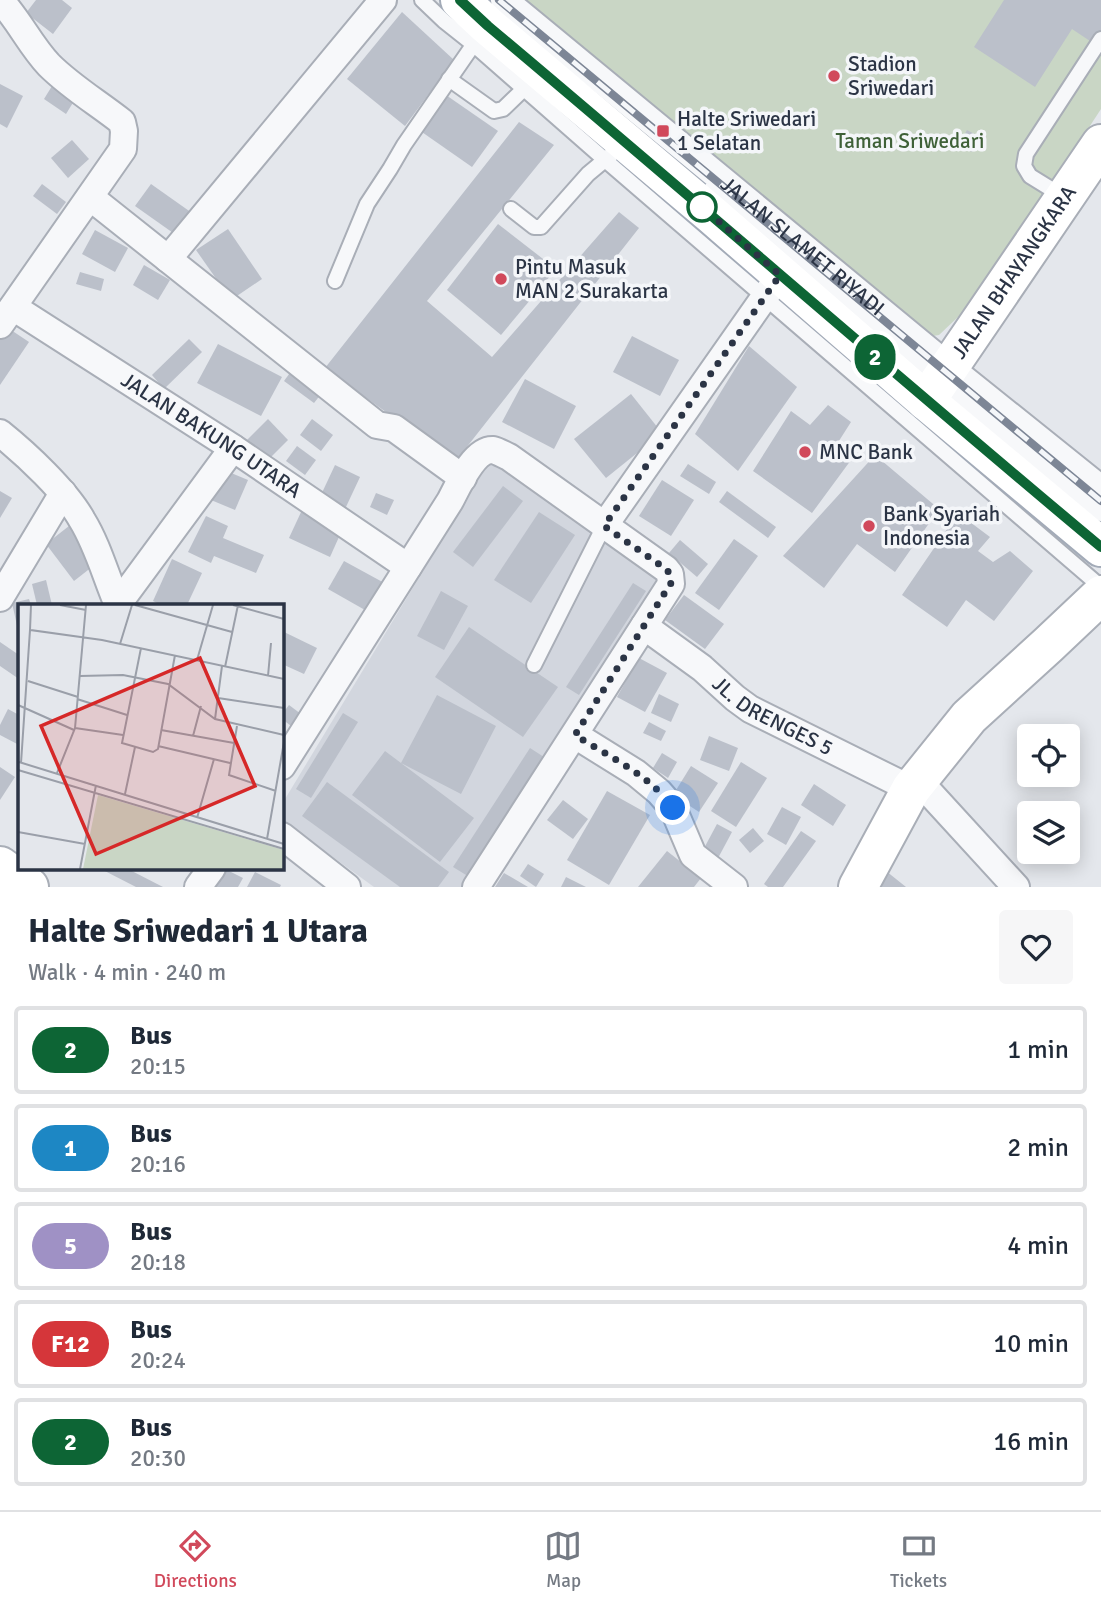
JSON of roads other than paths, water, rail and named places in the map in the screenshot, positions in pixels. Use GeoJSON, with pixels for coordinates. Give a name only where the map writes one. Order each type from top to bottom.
{"type":"FeatureCollection","features":[{"type":"Feature","properties":{"kind":"main road"},"geometry":{"type":"LineString","coordinates":[[484,16],[533,80],[772,286],[938,382],[1101,547]]}},
{"type":"Feature","properties":{"kind":"main road","name":"JALAN BHAYANGKARA"},"geometry":{"type":"LineString","coordinates":[[938,382],[1101,144]]}},
{"type":"Feature","properties":{"kind":"main road"},"geometry":{"type":"LineString","coordinates":[[858,887],[914,785],[969,716],[1101,594]]}},
{"type":"Feature","properties":{"kind":"street"},"geometry":{"type":"LineString","coordinates":[[0,0],[49,65],[122,122],[124,131],[123,149],[6,316]]}},
{"type":"Feature","properties":{"kind":"street"},"geometry":{"type":"LineString","coordinates":[[168,259],[383,0]]}},
{"type":"Feature","properties":{"kind":"street","name":"JALAN SLAMET RIYADI"},"geometry":{"type":"LineString","coordinates":[[484,16],[938,382],[1101,489]]}},
{"type":"Feature","properties":{"kind":"street"},"geometry":{"type":"LineString","coordinates":[[90,197],[377,425],[394,428],[463,478]]}},
{"type":"Feature","properties":{"kind":"street"},"geometry":{"type":"LineString","coordinates":[[604,526],[772,286]]}},
{"type":"Feature","properties":{"kind":"street","name":"JALAN BAKUNG UTARA"},"geometry":{"type":"LineString","coordinates":[[6,316],[233,448],[408,566]]}},
{"type":"Feature","properties":{"kind":"street"},"geometry":{"type":"LineString","coordinates":[[0,433],[63,493],[82,519],[118,604]]}},
{"type":"Feature","properties":{"kind":"street"},"geometry":{"type":"LineString","coordinates":[[119,604],[233,448]]}},
{"type":"Feature","properties":{"kind":"street"},"geometry":{"type":"LineString","coordinates":[[284,763],[473,460],[485,451],[495,450],[509,457],[666,569],[671,579],[668,589],[476,887]]}},
{"type":"Feature","properties":{"kind":"street"},"geometry":{"type":"LineString","coordinates":[[0,598],[63,493]]}},
{"type":"Feature","properties":{"kind":"street","name":"JL. DRENGES 5"},"geometry":{"type":"LineString","coordinates":[[644,626],[695,663],[750,709],[914,785]]}},
{"type":"Feature","properties":{"kind":"street"},"geometry":{"type":"LineString","coordinates":[[575,735],[636,773],[659,792],[673,808],[693,855],[734,887]]}},
{"type":"Feature","properties":{"kind":"street"},"geometry":{"type":"LineString","coordinates":[[914,785],[1016,887]]}},
{"type":"Feature","properties":{"kind":"street"},"geometry":{"type":"LineString","coordinates":[[284,838],[347,887]]}},
{"type":"Feature","properties":{"kind":"street"},"geometry":{"type":"LineString","coordinates":[[198,887],[211,870]]}},
{"type":"Feature","properties":{"kind":"lane"},"geometry":{"type":"LineString","coordinates":[[422,0],[444,21],[484,16]]}},
{"type":"Feature","properties":{"kind":"lane"},"geometry":{"type":"LineString","coordinates":[[335,281],[367,204],[449,79],[484,16]]}},
{"type":"Feature","properties":{"kind":"lane"},"geometry":{"type":"LineString","coordinates":[[1065,198],[1030,176],[1024,166],[1026,154],[1101,38]]}},
{"type":"Feature","properties":{"kind":"lane"},"geometry":{"type":"LineString","coordinates":[[449,79],[494,111],[503,109],[533,80]]}},
{"type":"Feature","properties":{"kind":"lane"},"geometry":{"type":"LineString","coordinates":[[511,209],[534,226],[541,227],[588,174],[616,151]]}},
{"type":"Feature","properties":{"kind":"lane"},"geometry":{"type":"LineString","coordinates":[[772,286],[1101,587]]}},
{"type":"Feature","properties":{"kind":"lane"},"geometry":{"type":"LineString","coordinates":[[938,382],[1101,514]]}},
{"type":"Feature","properties":{"kind":"lane"},"geometry":{"type":"LineString","coordinates":[[534,665],[604,526]]}},
{"type":"Feature","properties":{"kind":"railway"},"geometry":{"type":"LineString","coordinates":[[499,0],[1101,501]]}},
{"type":"Feature","properties":{"kind":"place","name":"Stadion Sriwedari"},"geometry":{"type":"Point","coordinates":[834,76]}},
{"type":"Feature","properties":{"kind":"place","name":"Halte Sriwedari 1 Selatan"},"geometry":{"type":"Point","coordinates":[663,131]}},
{"type":"Feature","properties":{"kind":"place","name":"Pintu Masuk MAN 2 Surakarta"},"geometry":{"type":"Point","coordinates":[501,279]}},
{"type":"Feature","properties":{"kind":"place","name":"MNC Bank"},"geometry":{"type":"Point","coordinates":[805,452]}},
{"type":"Feature","properties":{"kind":"place","name":"Bank Syariah Indonesia"},"geometry":{"type":"Point","coordinates":[869,526]}},
{"type":"Feature","properties":{"kind":"park label","name":"Taman Sriwedari"},"geometry":{"type":"Point","coordinates":[910,141]}}]}
